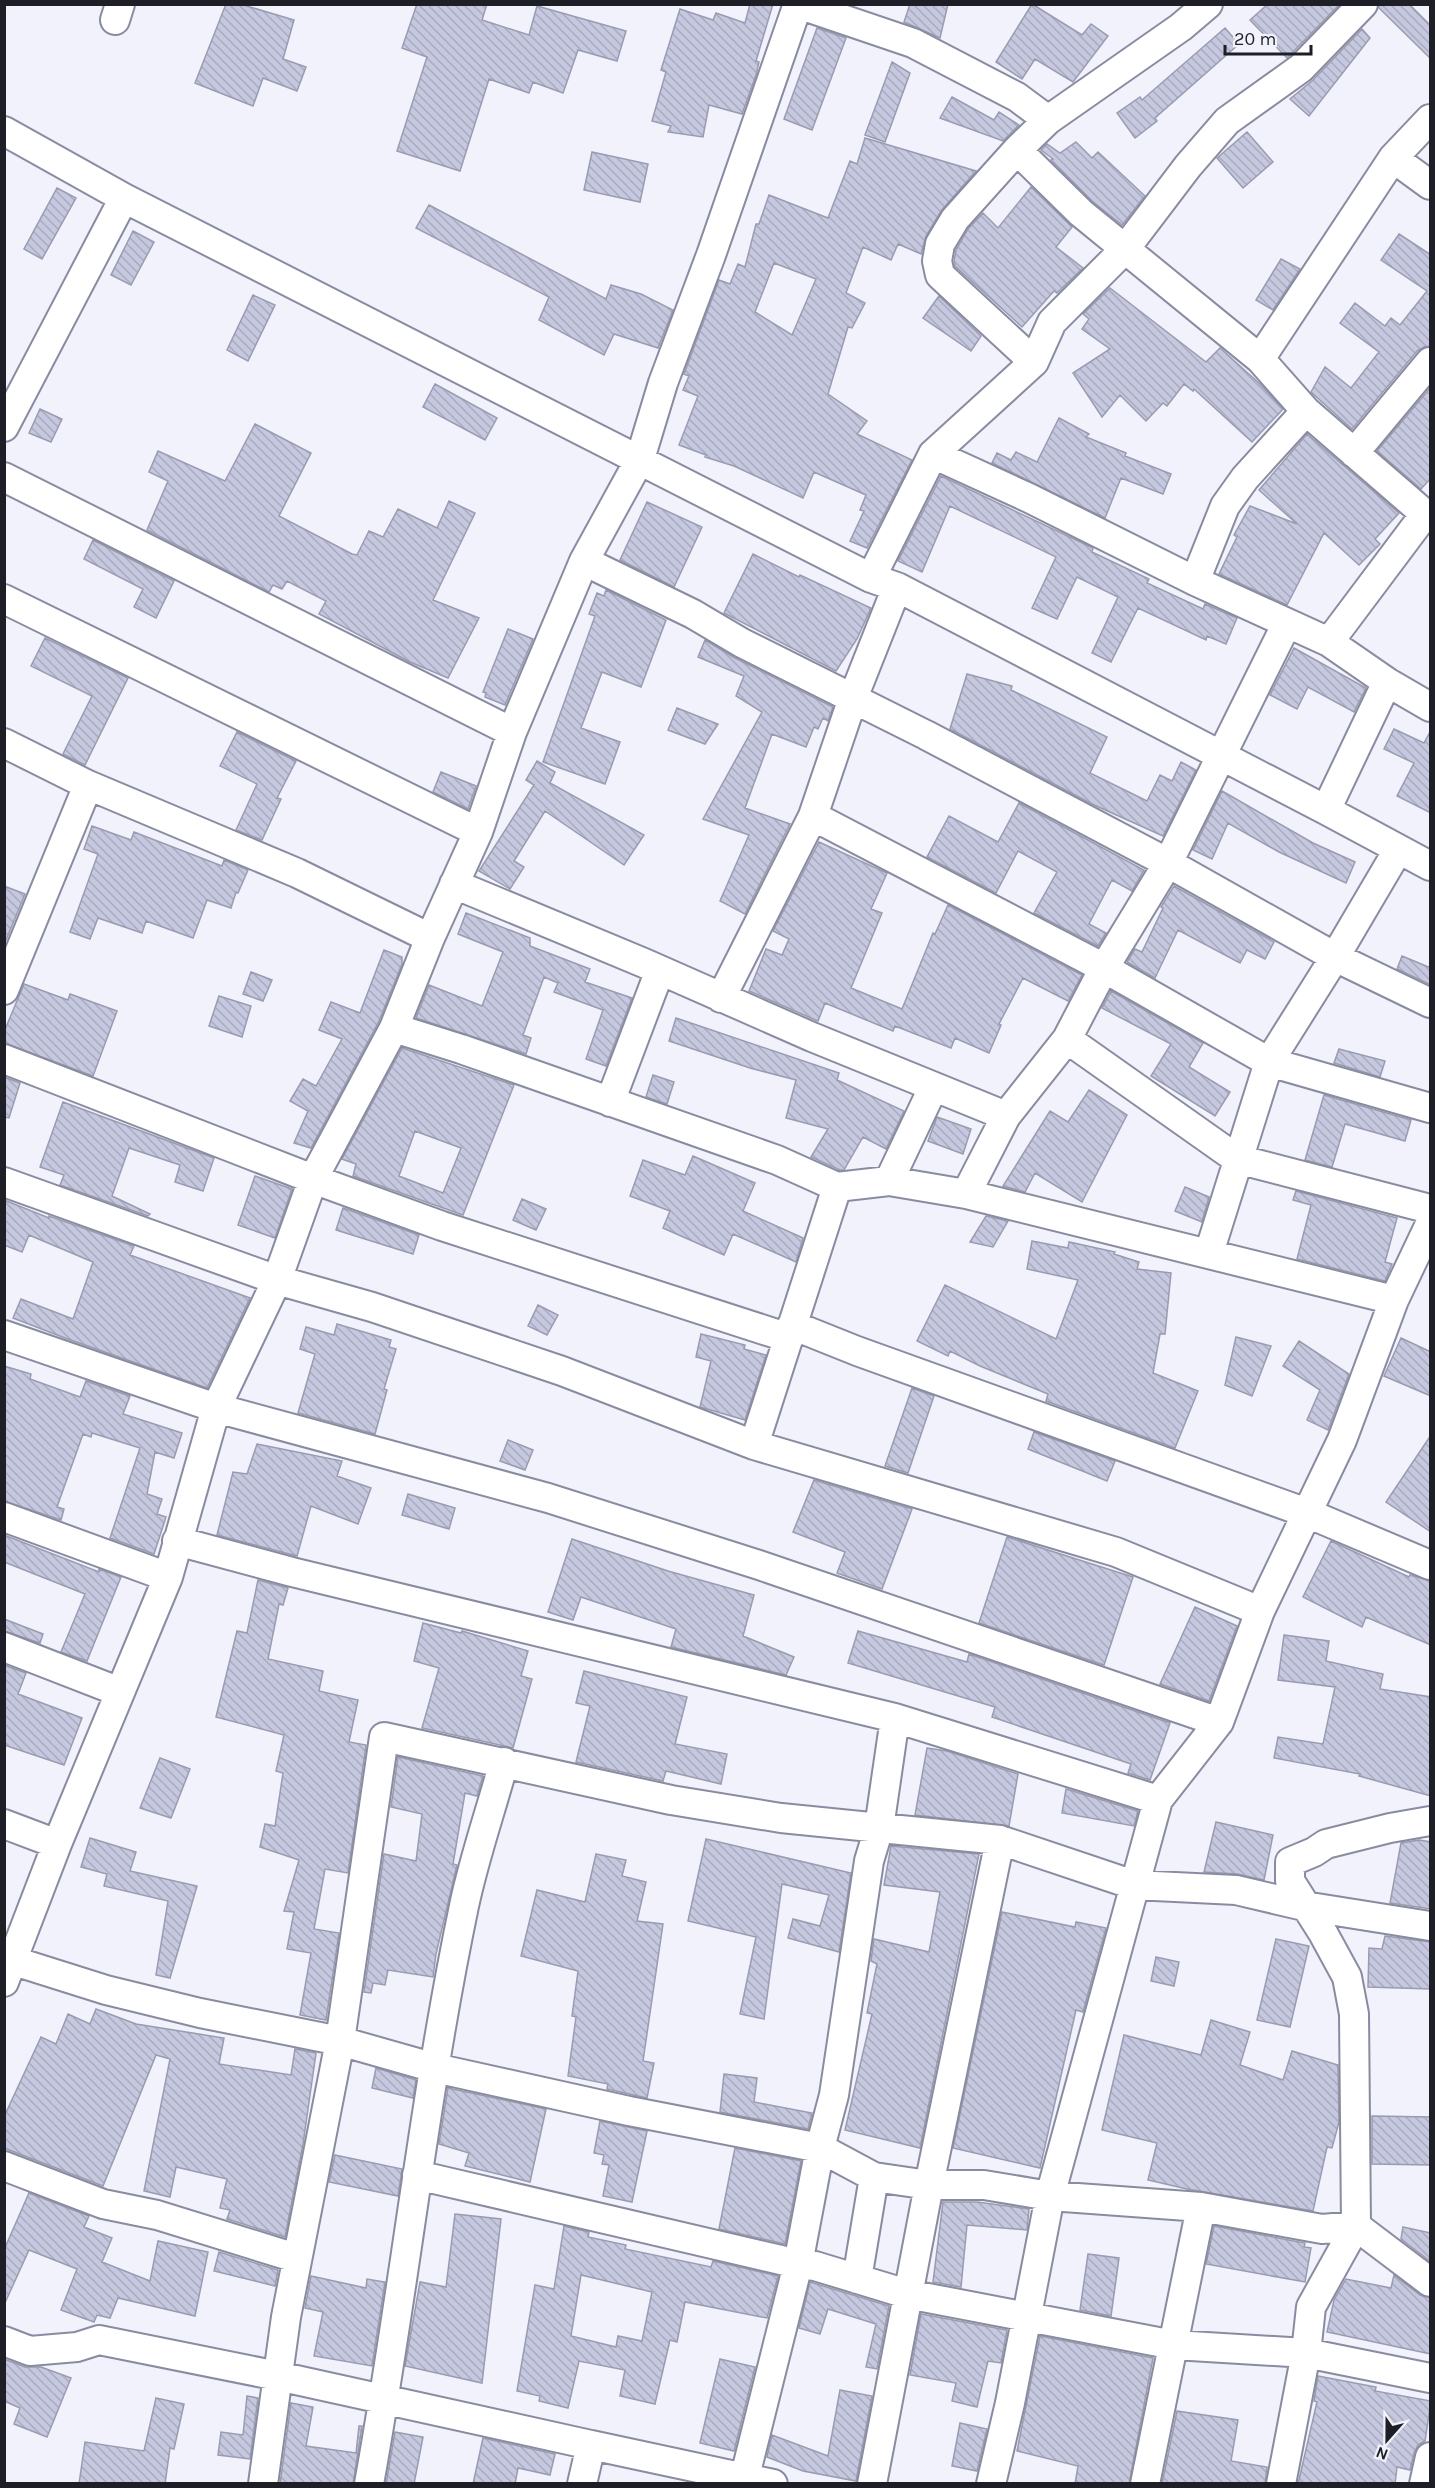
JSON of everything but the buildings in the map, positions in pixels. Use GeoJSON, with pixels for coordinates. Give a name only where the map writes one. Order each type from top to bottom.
{"type":"FeatureCollection","features":[{"type":"Feature","properties":{"kind":"street"},"geometry":{"type":"LineString","coordinates":[[1048,120],[1017,97],[913,43],[798,4],[711,255],[663,383],[640,459],[584,561],[512,732],[478,832],[430,938],[394,1028],[313,1179],[277,1280],[216,1408],[168,1577],[57,1844],[9,1972],[106,1990],[190,2011],[340,2041],[435,2068],[629,2111],[820,2148],[874,2177],[929,2185],[984,2185],[1050,2196],[1201,2207],[1322,2229],[1356,2226],[1431,2282]]}},
{"type":"Feature","properties":{"kind":"street"},"geometry":{"type":"LineString","coordinates":[[1034,362],[940,275],[937,261],[940,244],[955,219],[1017,150],[1048,120],[1181,27],[1208,4]]}},
{"type":"Feature","properties":{"kind":"street"},"geometry":{"type":"LineString","coordinates":[[721,998],[813,816],[853,698],[884,582],[933,454],[1034,362],[1052,322],[1125,249],[1188,166],[1227,122],[1301,68],[1363,4]]}},
{"type":"Feature","properties":{"kind":"street"},"geometry":{"type":"LineString","coordinates":[[1260,359],[1291,316],[1393,159],[1431,119]]}},
{"type":"Feature","properties":{"kind":"street"},"geometry":{"type":"LineString","coordinates":[[4,131],[124,198],[884,582],[1431,866]]}},
{"type":"Feature","properties":{"kind":"street"},"geometry":{"type":"LineString","coordinates":[[1017,150],[1081,213],[1260,359],[1306,411],[1428,514],[1329,642]]}},
{"type":"Feature","properties":{"kind":"street"},"geometry":{"type":"LineString","coordinates":[[1393,159],[1431,185]]}},
{"type":"Feature","properties":{"kind":"street"},"geometry":{"type":"LineString","coordinates":[[4,427],[124,198]]}},
{"type":"Feature","properties":{"kind":"street"},"geometry":{"type":"LineString","coordinates":[[1354,453],[1431,362]]}},
{"type":"Feature","properties":{"kind":"street"},"geometry":{"type":"LineString","coordinates":[[1195,581],[1225,506],[1245,478],[1306,411]]}},
{"type":"Feature","properties":{"kind":"street"},"geometry":{"type":"LineString","coordinates":[[933,454],[1029,498],[1195,581],[1329,642],[1387,682],[1431,707]]}},
{"type":"Feature","properties":{"kind":"street"},"geometry":{"type":"LineString","coordinates":[[4,477],[512,732]]}},
{"type":"Feature","properties":{"kind":"street"},"geometry":{"type":"LineString","coordinates":[[584,561],[693,614],[742,643],[853,698],[1168,863],[1335,957],[1431,1003]]}},
{"type":"Feature","properties":{"kind":"street"},"geometry":{"type":"LineString","coordinates":[[4,599],[478,832]]}},
{"type":"Feature","properties":{"kind":"street"},"geometry":{"type":"LineString","coordinates":[[966,1194],[1006,1116],[1066,1039],[1104,968],[1168,863],[1287,623]]}},
{"type":"Feature","properties":{"kind":"street"},"geometry":{"type":"LineString","coordinates":[[1326,810],[1387,682]]}},
{"type":"Feature","properties":{"kind":"street"},"geometry":{"type":"LineString","coordinates":[[4,743],[88,785],[297,873],[430,938]]}},
{"type":"Feature","properties":{"kind":"street"},"geometry":{"type":"LineString","coordinates":[[4,990],[88,785]]}},
{"type":"Feature","properties":{"kind":"street"},"geometry":{"type":"LineString","coordinates":[[813,816],[1104,968],[1269,1062],[1431,1108]]}},
{"type":"Feature","properties":{"kind":"street"},"geometry":{"type":"LineString","coordinates":[[1209,1253],[1269,1062],[1335,957],[1398,850]]}},
{"type":"Feature","properties":{"kind":"street"},"geometry":{"type":"LineString","coordinates":[[454,884],[933,1088],[1006,1116]]}},
{"type":"Feature","properties":{"kind":"street"},"geometry":{"type":"LineString","coordinates":[[610,1102],[660,970]]}},
{"type":"Feature","properties":{"kind":"street"},"geometry":{"type":"LineString","coordinates":[[394,1028],[461,1048],[777,1160],[837,1187],[889,1181],[966,1194],[1394,1300]]}},
{"type":"Feature","properties":{"kind":"street"},"geometry":{"type":"LineString","coordinates":[[1066,1039],[1237,1159],[1431,1209]]}},
{"type":"Feature","properties":{"kind":"street"},"geometry":{"type":"LineString","coordinates":[[4,1059],[441,1226],[857,1351],[1307,1513],[1431,1565]]}},
{"type":"Feature","properties":{"kind":"street"},"geometry":{"type":"LineString","coordinates":[[889,1181],[933,1088]]}},
{"type":"Feature","properties":{"kind":"street"},"geometry":{"type":"LineString","coordinates":[[4,1182],[277,1280],[372,1306],[562,1371],[753,1445],[1116,1552],[1260,1611]]}},
{"type":"Feature","properties":{"kind":"street"},"geometry":{"type":"LineString","coordinates":[[753,1445],[837,1187]]}},
{"type":"Feature","properties":{"kind":"street"},"geometry":{"type":"LineString","coordinates":[[991,2484],[1050,2196],[1158,1800],[1219,1722],[1260,1611],[1341,1440],[1394,1300],[1431,1224]]}},
{"type":"Feature","properties":{"kind":"street"},"geometry":{"type":"LineString","coordinates":[[4,1335],[216,1408],[549,1498],[759,1565],[1219,1722]]}},
{"type":"Feature","properties":{"kind":"street"},"geometry":{"type":"LineString","coordinates":[[4,1517],[168,1577]]}},
{"type":"Feature","properties":{"kind":"street"},"geometry":{"type":"LineString","coordinates":[[177,1541],[292,1572],[895,1718],[1158,1800]]}},
{"type":"Feature","properties":{"kind":"street"},"geometry":{"type":"LineString","coordinates":[[4,1647],[120,1692]]}},
{"type":"Feature","properties":{"kind":"street"},"geometry":{"type":"LineString","coordinates":[[744,2481],[798,2265],[820,2148],[834,2095],[869,1862],[879,1828],[895,1718]]}},
{"type":"Feature","properties":{"kind":"street"},"geometry":{"type":"LineString","coordinates":[[263,2484],[296,2258],[340,2041],[384,1737],[671,1800],[780,1818],[1000,1840],[1134,1885],[1236,1890],[1305,1906],[1431,1926]]}},
{"type":"Feature","properties":{"kind":"street"},"geometry":{"type":"LineString","coordinates":[[369,2484],[385,2400],[417,2175],[464,1904],[504,1762]]}},
{"type":"Feature","properties":{"kind":"street"},"geometry":{"type":"LineString","coordinates":[[1281,2484],[1306,2353],[1311,2307],[1356,2226],[1354,2014],[1347,1977],[1323,1933],[1290,1881],[1290,1862],[1326,1844],[1390,1828],[1431,1821]]}},
{"type":"Feature","properties":{"kind":"street"},"geometry":{"type":"LineString","coordinates":[[4,1824],[57,1844]]}},
{"type":"Feature","properties":{"kind":"street"},"geometry":{"type":"LineString","coordinates":[[872,2484],[929,2185],[1000,1840]]}},
{"type":"Feature","properties":{"kind":"street"},"geometry":{"type":"LineString","coordinates":[[4,2166],[103,2204],[157,2215],[296,2258]]}},
{"type":"Feature","properties":{"kind":"street"},"geometry":{"type":"LineString","coordinates":[[417,2175],[798,2265],[815,2266],[908,2294],[1174,2345],[1306,2353],[1431,2378]]}},
{"type":"Feature","properties":{"kind":"street"},"geometry":{"type":"LineString","coordinates":[[857,2279],[874,2177]]}},
{"type":"Feature","properties":{"kind":"street"},"geometry":{"type":"LineString","coordinates":[[1145,2484],[1201,2207]]}},
{"type":"Feature","properties":{"kind":"street"},"geometry":{"type":"LineString","coordinates":[[4,2341],[30,2351],[77,2347],[99,2340],[278,2376],[744,2481],[773,2484]]}},
{"type":"Feature","properties":{"kind":"street"},"geometry":{"type":"LineString","coordinates":[[582,2484],[591,2445]]}},
{"type":"Feature","properties":{"kind":"street"},"geometry":{"type":"LineString","coordinates":[[1424,2484],[1431,2457]]}}]}
